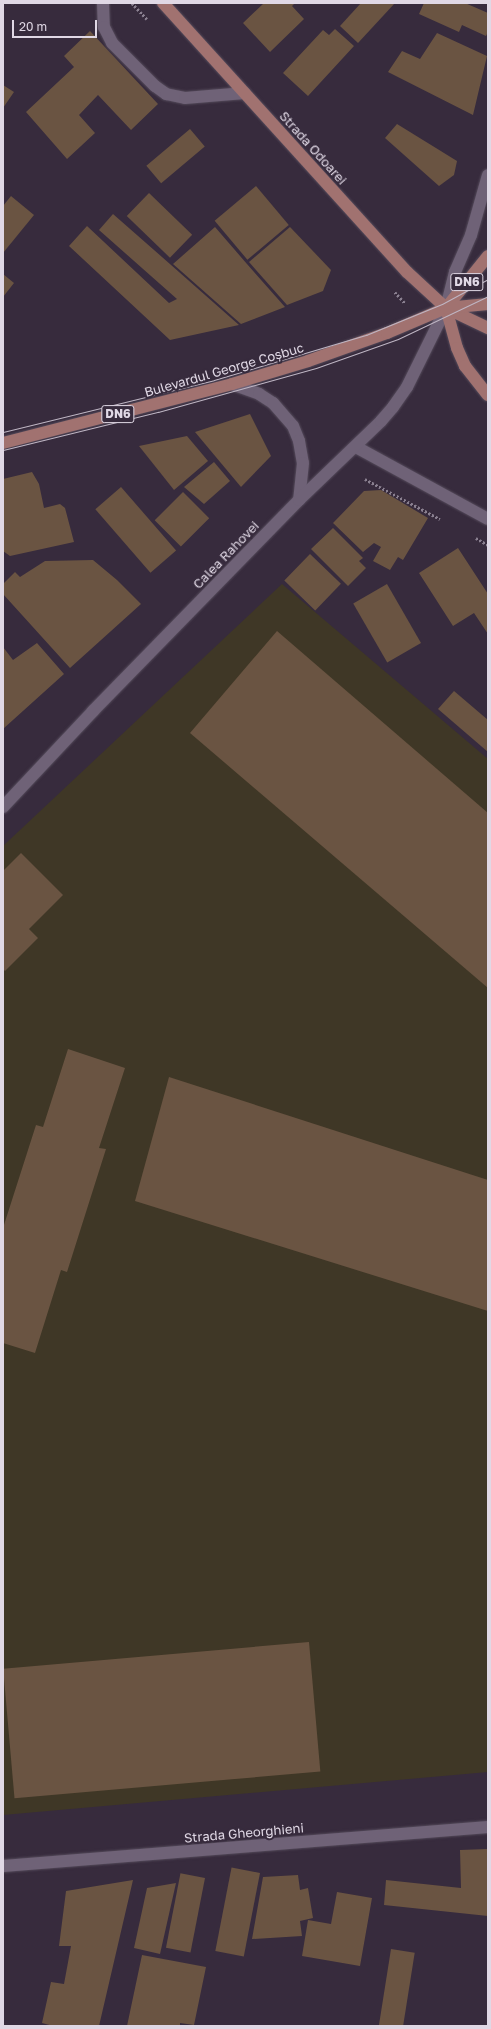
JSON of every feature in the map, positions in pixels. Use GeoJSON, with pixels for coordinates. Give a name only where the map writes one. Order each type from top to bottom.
{"type":"FeatureCollection","features":[{"type":"Feature","properties":{"kind":"main road","name":"Strada Odoarei"},"geometry":{"type":"LineString","coordinates":[[163,3],[406,272],[446,308],[488,328]]}},
{"type":"Feature","properties":{"kind":"main road","name":"Calea Rahovei"},"geometry":{"type":"LineString","coordinates":[[446,308],[488,256]]}},
{"type":"Feature","properties":{"kind":"main road","name":"DN6"},"geometry":{"type":"LineString","coordinates":[[446,308],[488,304]]}},
{"type":"Feature","properties":{"kind":"main road","name":"Bulevardul George Coșbuc"},"geometry":{"type":"LineString","coordinates":[[3,443],[232,384],[337,352],[406,326],[446,308]]}},
{"type":"Feature","properties":{"kind":"main road"},"geometry":{"type":"LineString","coordinates":[[446,308],[457,348],[465,366],[488,395]]}},
{"type":"Feature","properties":{"kind":"street"},"geometry":{"type":"LineString","coordinates":[[103,3],[104,27],[112,43],[154,86],[166,94],[185,98],[245,93]]}},
{"type":"Feature","properties":{"kind":"street"},"geometry":{"type":"LineString","coordinates":[[446,308],[455,272],[470,235],[488,175]]}},
{"type":"Feature","properties":{"kind":"street","name":"Calea Rahovei"},"geometry":{"type":"LineString","coordinates":[[3,807],[93,711],[299,500],[356,447],[381,421],[407,388],[446,308]]}},
{"type":"Feature","properties":{"kind":"street"},"geometry":{"type":"LineString","coordinates":[[232,384],[259,394],[273,403],[293,426],[299,441],[303,463],[299,500]]}},
{"type":"Feature","properties":{"kind":"street"},"geometry":{"type":"LineString","coordinates":[[356,447],[488,519]]}},
{"type":"Feature","properties":{"kind":"street","name":"Strada Gheorghieni"},"geometry":{"type":"LineString","coordinates":[[3,1866],[488,1827]]}},
{"type":"Feature","properties":{"kind":"path"},"geometry":{"type":"LineString","coordinates":[[365,479],[446,522]]}},
{"type":"Feature","properties":{"kind":"path"},"geometry":{"type":"LineString","coordinates":[[474,537],[488,545]]}},
{"type":"Feature","properties":{"kind":"shaded area"},"geometry":{"type":"Polygon","coordinates":[[[282,584],[488,759],[488,1772],[3,1815],[3,846],[282,584]]]}},
{"type":"Feature","properties":{"kind":"building"},"geometry":{"type":"Polygon","coordinates":[[[264,3],[295,3],[292,6],[304,19],[270,52],[243,23],[264,3]]]}},
{"type":"Feature","properties":{"kind":"building"},"geometry":{"type":"Polygon","coordinates":[[[361,3],[395,3],[358,43],[340,26],[361,3]]]}},
{"type":"Feature","properties":{"kind":"building"},"geometry":{"type":"Polygon","coordinates":[[[424,3],[465,3],[488,13],[488,32],[486,36],[462,25],[459,32],[419,14],[424,3]]]}},
{"type":"Feature","properties":{"kind":"building"},"geometry":{"type":"Polygon","coordinates":[[[335,29],[354,46],[308,96],[283,73],[323,30],[329,35],[335,29]]]}},
{"type":"Feature","properties":{"kind":"building"},"geometry":{"type":"Polygon","coordinates":[[[90,31],[158,104],[131,130],[98,95],[79,115],[95,133],[67,159],[26,112],[74,67],[64,56],[90,31]]]}},
{"type":"Feature","properties":{"kind":"building"},"geometry":{"type":"Polygon","coordinates":[[[437,33],[487,56],[473,115],[388,72],[402,51],[420,59],[437,33]]]}},
{"type":"Feature","properties":{"kind":"building"},"geometry":{"type":"Polygon","coordinates":[[[3,85],[14,92],[3,108],[3,85]]]}},
{"type":"Feature","properties":{"kind":"building"},"geometry":{"type":"Polygon","coordinates":[[[397,124],[457,161],[454,175],[439,186],[385,138],[397,124]]]}},
{"type":"Feature","properties":{"kind":"building"},"geometry":{"type":"Polygon","coordinates":[[[190,129],[205,147],[161,183],[146,166],[190,129]]]}},
{"type":"Feature","properties":{"kind":"building"},"geometry":{"type":"Polygon","coordinates":[[[256,186],[289,225],[247,260],[215,221],[256,186]]]}},
{"type":"Feature","properties":{"kind":"building"},"geometry":{"type":"Polygon","coordinates":[[[149,193],[192,235],[170,258],[127,216],[149,193]]]}},
{"type":"Feature","properties":{"kind":"building"},"geometry":{"type":"Polygon","coordinates":[[[11,196],[34,215],[3,253],[3,206],[11,196]]]}},
{"type":"Feature","properties":{"kind":"building"},"geometry":{"type":"Polygon","coordinates":[[[113,214],[239,325],[170,340],[69,246],[87,226],[169,303],[177,299],[99,230],[113,214]]]}},
{"type":"Feature","properties":{"kind":"building"},"geometry":{"type":"Polygon","coordinates":[[[215,227],[285,307],[241,324],[173,264],[215,227]]]}},
{"type":"Feature","properties":{"kind":"building"},"geometry":{"type":"Polygon","coordinates":[[[290,227],[331,270],[323,291],[287,305],[249,262],[290,227]]]}},
{"type":"Feature","properties":{"kind":"building"},"geometry":{"type":"Polygon","coordinates":[[[3,274],[14,283],[3,297],[3,274]]]}},
{"type":"Feature","properties":{"kind":"building"},"geometry":{"type":"Polygon","coordinates":[[[250,414],[271,456],[241,487],[195,432],[250,414]]]}},
{"type":"Feature","properties":{"kind":"building"},"geometry":{"type":"Polygon","coordinates":[[[187,436],[208,461],[174,490],[139,446],[187,436]]]}},
{"type":"Feature","properties":{"kind":"building"},"geometry":{"type":"Polygon","coordinates":[[[214,462],[230,481],[204,504],[184,487],[214,462]]]}},
{"type":"Feature","properties":{"kind":"building"},"geometry":{"type":"Polygon","coordinates":[[[32,472],[39,484],[44,508],[60,504],[65,508],[74,542],[10,556],[3,551],[3,479],[32,472]]]}},
{"type":"Feature","properties":{"kind":"building"},"geometry":{"type":"Polygon","coordinates":[[[121,487],[176,550],[150,573],[95,509],[121,487]]]}},
{"type":"Feature","properties":{"kind":"building"},"geometry":{"type":"Polygon","coordinates":[[[381,490],[428,518],[403,560],[398,557],[390,570],[373,561],[381,547],[374,543],[363,552],[333,523],[364,491],[381,490]]]}},
{"type":"Feature","properties":{"kind":"building"},"geometry":{"type":"Polygon","coordinates":[[[183,492],[209,518],[181,546],[155,520],[183,492]]]}},
{"type":"Feature","properties":{"kind":"building"},"geometry":{"type":"Polygon","coordinates":[[[333,528],[363,558],[359,561],[366,568],[348,586],[311,549],[333,528]]]}},
{"type":"Feature","properties":{"kind":"building"},"geometry":{"type":"Polygon","coordinates":[[[458,548],[488,594],[488,634],[474,613],[453,626],[419,573],[458,548]]]}},
{"type":"Feature","properties":{"kind":"building"},"geometry":{"type":"Polygon","coordinates":[[[310,554],[341,584],[315,610],[284,581],[310,554]]]}},
{"type":"Feature","properties":{"kind":"building"},"geometry":{"type":"Polygon","coordinates":[[[93,560],[117,580],[141,604],[70,668],[3,594],[3,584],[15,572],[20,577],[45,561],[93,560]]]}},
{"type":"Feature","properties":{"kind":"building"},"geometry":{"type":"Polygon","coordinates":[[[387,584],[421,643],[387,662],[353,604],[387,584]]]}},
{"type":"Feature","properties":{"kind":"building"},"geometry":{"type":"Polygon","coordinates":[[[277,631],[488,813],[488,988],[190,733],[277,631]]]}},
{"type":"Feature","properties":{"kind":"building"},"geometry":{"type":"Polygon","coordinates":[[[37,643],[64,674],[3,729],[3,647],[13,660],[37,643]]]}},
{"type":"Feature","properties":{"kind":"building"},"geometry":{"type":"Polygon","coordinates":[[[454,691],[488,720],[488,752],[438,709],[454,691]]]}},
{"type":"Feature","properties":{"kind":"building"},"geometry":{"type":"Polygon","coordinates":[[[21,853],[63,895],[29,929],[38,938],[5,971],[3,969],[3,871],[21,853]]]}},
{"type":"Feature","properties":{"kind":"building"},"geometry":{"type":"Polygon","coordinates":[[[68,1049],[125,1068],[99,1148],[106,1149],[67,1272],[61,1270],[35,1353],[3,1343],[3,1228],[36,1125],[43,1127],[68,1049]]]}},
{"type":"Feature","properties":{"kind":"building"},"geometry":{"type":"Polygon","coordinates":[[[169,1077],[488,1180],[488,1311],[135,1201],[169,1077]]]}},
{"type":"Feature","properties":{"kind":"building"},"geometry":{"type":"Polygon","coordinates":[[[309,1642],[320,1772],[14,1798],[3,1669],[309,1642]]]}},
{"type":"Feature","properties":{"kind":"building"},"geometry":{"type":"Polygon","coordinates":[[[488,1849],[488,1916],[384,1905],[386,1880],[461,1888],[460,1850],[488,1849]]]}},
{"type":"Feature","properties":{"kind":"building"},"geometry":{"type":"Polygon","coordinates":[[[232,1867],[260,1873],[244,1956],[215,1951],[232,1867]]]}},
{"type":"Feature","properties":{"kind":"building"},"geometry":{"type":"Polygon","coordinates":[[[180,1873],[205,1878],[190,1953],[166,1948],[180,1873]]]}},
{"type":"Feature","properties":{"kind":"building"},"geometry":{"type":"Polygon","coordinates":[[[298,1875],[300,1890],[308,1888],[313,1918],[300,1921],[302,1936],[252,1939],[263,1877],[298,1875]]]}},
{"type":"Feature","properties":{"kind":"building"},"geometry":{"type":"Polygon","coordinates":[[[133,1880],[99,2026],[53,2026],[42,2023],[51,1982],[64,1984],[71,1946],[59,1946],[66,1891],[133,1880]]]}},
{"type":"Feature","properties":{"kind":"building"},"geometry":{"type":"Polygon","coordinates":[[[176,1883],[160,1954],[134,1948],[147,1888],[176,1883]]]}},
{"type":"Feature","properties":{"kind":"building"},"geometry":{"type":"Polygon","coordinates":[[[337,1892],[372,1898],[360,1966],[302,1956],[308,1920],[331,1924],[337,1892]]]}},
{"type":"Feature","properties":{"kind":"building"},"geometry":{"type":"Polygon","coordinates":[[[391,1949],[415,1953],[403,2026],[379,2026],[391,1949]]]}},
{"type":"Feature","properties":{"kind":"building"},"geometry":{"type":"Polygon","coordinates":[[[142,1955],[206,1967],[194,2025],[180,2023],[180,2026],[127,2026],[142,1955]]]}},
{"type":"Feature","properties":{"kind":"tram line"},"geometry":{"type":"LineString","coordinates":[[3,432],[214,380],[366,335],[442,304],[488,279]]}},
{"type":"Feature","properties":{"kind":"tram line"},"geometry":{"type":"LineString","coordinates":[[3,450],[158,412],[316,368],[398,339],[488,296]]}}]}
